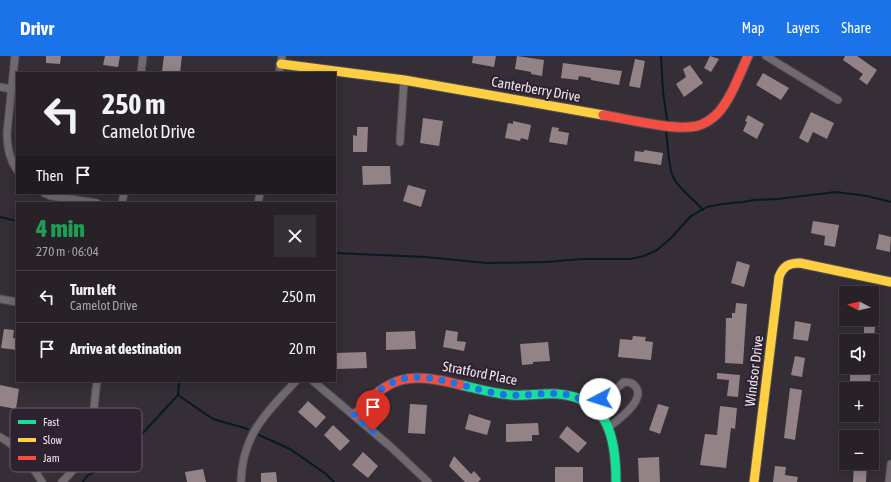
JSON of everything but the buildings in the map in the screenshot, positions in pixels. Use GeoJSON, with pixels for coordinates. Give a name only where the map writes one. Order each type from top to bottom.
{"type":"FeatureCollection","features":[{"type":"Feature","properties":{"kind":"street"},"geometry":{"type":"LineString","coordinates":[[15,56],[6,145],[9,155],[16,168]]}},
{"type":"Feature","properties":{"kind":"street"},"geometry":{"type":"LineString","coordinates":[[141,72],[143,56]]}},
{"type":"Feature","properties":{"kind":"street","name":"Canterberry Drive"},"geometry":{"type":"LineString","coordinates":[[281,64],[404,80],[675,127],[690,127],[703,124],[715,117],[725,102],[748,56]]}},
{"type":"Feature","properties":{"kind":"street"},"geometry":{"type":"LineString","coordinates":[[766,56],[838,100]]}},
{"type":"Feature","properties":{"kind":"street"},"geometry":{"type":"LineString","coordinates":[[400,142],[404,80]]}},
{"type":"Feature","properties":{"kind":"street"},"geometry":{"type":"LineString","coordinates":[[0,87],[12,89]]}},
{"type":"Feature","properties":{"kind":"street"},"geometry":{"type":"LineString","coordinates":[[46,194],[90,202]]}},
{"type":"Feature","properties":{"kind":"street","name":"Windsor Drive"},"geometry":{"type":"LineString","coordinates":[[754,482],[781,270],[785,265],[800,263],[891,282]]}},
{"type":"Feature","properties":{"kind":"street"},"geometry":{"type":"LineString","coordinates":[[0,299],[16,302]]}},
{"type":"Feature","properties":{"kind":"street","name":"Stratford Place"},"geometry":{"type":"LineString","coordinates":[[354,415],[382,389],[401,380],[413,377],[428,377],[507,395],[519,396],[556,394],[571,396],[588,404],[597,411],[609,427],[616,456],[616,482]]}},
{"type":"Feature","properties":{"kind":"street"},"geometry":{"type":"LineString","coordinates":[[93,408],[97,382]]}},
{"type":"Feature","properties":{"kind":"street"},"geometry":{"type":"LineString","coordinates":[[241,482],[244,458],[250,438],[263,417],[295,382]]}},
{"type":"Feature","properties":{"kind":"street"},"geometry":{"type":"LineString","coordinates":[[314,382],[394,450],[428,482]]}},
{"type":"Feature","properties":{"kind":"street"},"geometry":{"type":"LineString","coordinates":[[588,404],[609,395],[624,382],[631,382],[636,386],[638,398],[631,408],[609,427]]}},
{"type":"Feature","properties":{"kind":"street"},"geometry":{"type":"LineString","coordinates":[[0,437],[10,442]]}},
{"type":"Feature","properties":{"kind":"street"},"geometry":{"type":"LineString","coordinates":[[889,482],[891,464]]}},
{"type":"Feature","properties":{"kind":"street"},"geometry":{"type":"LineString","coordinates":[[36,472],[42,482]]}},
{"type":"Feature","properties":{"kind":"street"},"geometry":{"type":"LineString","coordinates":[[62,482],[70,472]]}},
{"type":"Feature","properties":{"kind":"waterway"},"geometry":{"type":"LineString","coordinates":[[661,56],[663,92],[667,120]]}},
{"type":"Feature","properties":{"kind":"waterway"},"geometry":{"type":"LineString","coordinates":[[666,131],[670,164],[674,179],[703,210]]}},
{"type":"Feature","properties":{"kind":"waterway"},"geometry":{"type":"LineString","coordinates":[[336,253],[425,257],[487,263],[546,262],[582,259],[630,259],[644,256],[657,250],[671,238],[691,216],[707,207],[754,200],[777,199],[836,192],[867,196],[891,202]]}},
{"type":"Feature","properties":{"kind":"waterway"},"geometry":{"type":"LineString","coordinates":[[0,217],[16,221]]}},
{"type":"Feature","properties":{"kind":"waterway"},"geometry":{"type":"LineString","coordinates":[[178,395],[179,382]]}},
{"type":"Feature","properties":{"kind":"waterway"},"geometry":{"type":"LineString","coordinates":[[178,395],[213,419],[248,429]]}},
{"type":"Feature","properties":{"kind":"waterway"},"geometry":{"type":"LineString","coordinates":[[142,434],[178,395]]}},
{"type":"Feature","properties":{"kind":"waterway"},"geometry":{"type":"LineString","coordinates":[[259,435],[290,449],[326,474],[334,482]]}},
{"type":"Feature","properties":{"kind":"waterway"},"geometry":{"type":"LineString","coordinates":[[83,482],[87,476],[94,472]]}},
{"type":"Feature","properties":{"kind":"traffic: fast"},"geometry":{"type":"LineString","coordinates":[[461,385],[506,394],[558,394],[575,397],[589,403],[599,412],[606,423],[611,436],[616,466],[616,482]]}},
{"type":"Feature","properties":{"kind":"traffic: slow"},"geometry":{"type":"LineString","coordinates":[[281,64],[404,80],[603,115]]}},
{"type":"Feature","properties":{"kind":"traffic: slow"},"geometry":{"type":"LineString","coordinates":[[754,482],[779,277],[782,270],[787,266],[800,263],[891,282]]}},
{"type":"Feature","properties":{"kind":"traffic: jam"},"geometry":{"type":"LineString","coordinates":[[603,115],[664,126],[688,127],[703,124],[718,113],[723,107],[748,56]]}},
{"type":"Feature","properties":{"kind":"traffic: jam"},"geometry":{"type":"LineString","coordinates":[[355,415],[379,391],[402,380],[428,378],[461,385]]}},
{"type":"Feature","properties":{"kind":"route"},"geometry":{"type":"LineString","coordinates":[[373,431],[354,415],[382,389],[401,380],[413,377],[428,377],[507,395],[519,396],[556,394],[571,396],[588,404],[600,399]]}}]}
